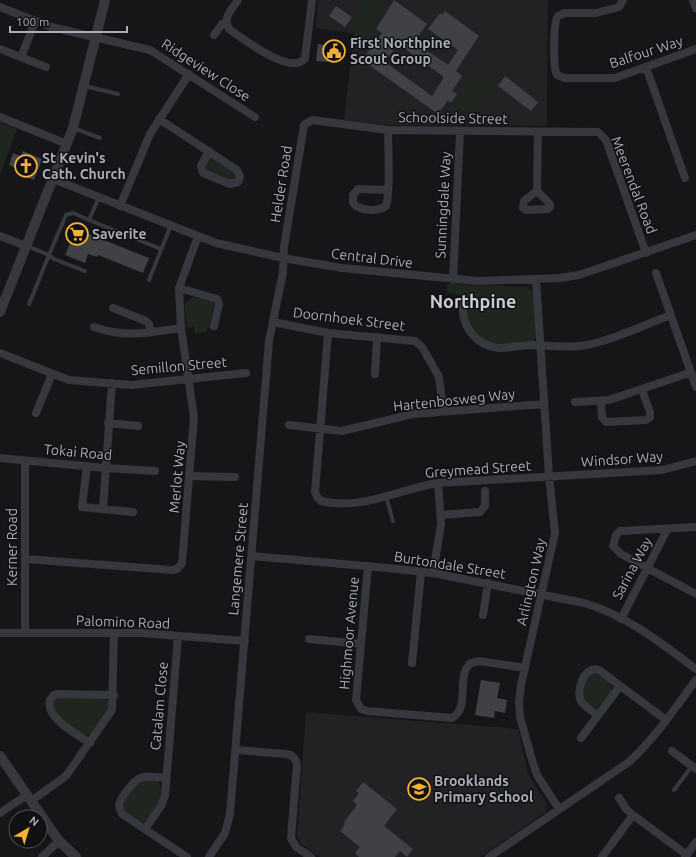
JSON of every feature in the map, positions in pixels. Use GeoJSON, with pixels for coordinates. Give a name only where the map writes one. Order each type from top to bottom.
{"type":"FeatureCollection","features":[{"type":"Feature","properties":{"kind":"street"},"geometry":{"type":"LineString","coordinates":[[0,312],[73,128],[85,86],[105,0]]}},
{"type":"Feature","properties":{"kind":"street"},"geometry":{"type":"LineString","coordinates":[[238,0],[227,17],[226,23],[232,31],[274,59],[299,63],[304,60],[306,56],[312,0]]}},
{"type":"Feature","properties":{"kind":"street","name":"Balfour Way"},"geometry":{"type":"LineString","coordinates":[[623,0],[619,7],[607,12],[565,13],[556,18],[554,68],[558,75],[565,78],[615,78],[696,49]]}},
{"type":"Feature","properties":{"kind":"street"},"geometry":{"type":"LineString","coordinates":[[693,0],[696,8]]}},
{"type":"Feature","properties":{"kind":"street","name":"Ridgeview Close"},"geometry":{"type":"LineString","coordinates":[[0,8],[36,22],[150,50],[255,117]]}},
{"type":"Feature","properties":{"kind":"street"},"geometry":{"type":"LineString","coordinates":[[21,57],[36,22]]}},
{"type":"Feature","properties":{"kind":"street"},"geometry":{"type":"LineString","coordinates":[[214,35],[222,24],[226,23]]}},
{"type":"Feature","properties":{"kind":"street"},"geometry":{"type":"LineString","coordinates":[[0,49],[46,67]]}},
{"type":"Feature","properties":{"kind":"street"},"geometry":{"type":"LineString","coordinates":[[646,67],[685,178]]}},
{"type":"Feature","properties":{"kind":"street"},"geometry":{"type":"LineString","coordinates":[[120,206],[146,142],[159,119],[189,74]]}},
{"type":"Feature","properties":{"kind":"street"},"geometry":{"type":"LineString","coordinates":[[0,116],[67,144]]}},
{"type":"Feature","properties":{"kind":"street"},"geometry":{"type":"LineString","coordinates":[[159,119],[209,151],[239,172],[240,177],[238,182],[230,184],[203,173],[201,166],[209,151]]}},
{"type":"Feature","properties":{"kind":"street","name":"Schoolside Street"},"geometry":{"type":"LineString","coordinates":[[312,120],[388,130],[460,132],[593,132]]}},
{"type":"Feature","properties":{"kind":"street","name":"Helder Road"},"geometry":{"type":"LineString","coordinates":[[283,258],[303,128],[306,123],[312,120]]}},
{"type":"Feature","properties":{"kind":"street"},"geometry":{"type":"LineString","coordinates":[[387,190],[388,130]]}},
{"type":"Feature","properties":{"kind":"street","name":"Sunningdale Way"},"geometry":{"type":"LineString","coordinates":[[453,280],[460,132]]}},
{"type":"Feature","properties":{"kind":"street"},"geometry":{"type":"LineString","coordinates":[[537,191],[538,132]]}},
{"type":"Feature","properties":{"kind":"street","name":"Meerendal Road"},"geometry":{"type":"LineString","coordinates":[[593,132],[601,134],[606,140],[646,253]]}},
{"type":"Feature","properties":{"kind":"street","name":"Central Drive"},"geometry":{"type":"LineString","coordinates":[[53,179],[231,248],[342,268],[453,280],[536,280],[579,275],[696,235]]}},
{"type":"Feature","properties":{"kind":"street"},"geometry":{"type":"LineString","coordinates":[[0,236],[26,246]]}},
{"type":"Feature","properties":{"kind":"street","name":"Merlot Way"},"geometry":{"type":"LineString","coordinates":[[25,559],[172,570],[177,569],[183,561],[194,411],[181,328],[179,288],[198,236]]}},
{"type":"Feature","properties":{"kind":"street","name":"Langemere Street"},"geometry":{"type":"LineString","coordinates":[[209,857],[221,839],[229,820],[270,341],[283,272],[283,258]]}},
{"type":"Feature","properties":{"kind":"street"},"geometry":{"type":"LineString","coordinates":[[656,273],[670,315],[694,376],[696,387]]}},
{"type":"Feature","properties":{"kind":"street","name":"Arlington Way"},"geometry":{"type":"LineString","coordinates":[[536,280],[554,539],[520,693],[520,717],[537,775],[559,809]]}},
{"type":"Feature","properties":{"kind":"street"},"geometry":{"type":"LineString","coordinates":[[179,288],[212,296],[217,299],[218,304],[214,326]]}},
{"type":"Feature","properties":{"kind":"street"},"geometry":{"type":"LineString","coordinates":[[465,299],[462,309],[465,324],[470,332],[478,340],[500,348],[585,345],[599,342],[670,315]]}},
{"type":"Feature","properties":{"kind":"street"},"geometry":{"type":"LineString","coordinates":[[113,308],[146,321],[149,324],[151,332]]}},
{"type":"Feature","properties":{"kind":"street","name":"Doornhoek Street"},"geometry":{"type":"LineString","coordinates":[[273,322],[328,332],[411,340],[420,345],[440,380],[443,411]]}},
{"type":"Feature","properties":{"kind":"street"},"geometry":{"type":"LineString","coordinates":[[94,327],[113,333],[151,332],[181,328]]}},
{"type":"Feature","properties":{"kind":"street"},"geometry":{"type":"LineString","coordinates":[[320,429],[328,332]]}},
{"type":"Feature","properties":{"kind":"street"},"geometry":{"type":"LineString","coordinates":[[375,374],[377,337]]}},
{"type":"Feature","properties":{"kind":"street","name":"Semillon Street"},"geometry":{"type":"LineString","coordinates":[[0,353],[69,380],[139,385],[246,373]]}},
{"type":"Feature","properties":{"kind":"street"},"geometry":{"type":"LineString","coordinates":[[36,413],[52,374]]}},
{"type":"Feature","properties":{"kind":"street"},"geometry":{"type":"LineString","coordinates":[[575,402],[609,400],[686,374],[694,376]]}},
{"type":"Feature","properties":{"kind":"street"},"geometry":{"type":"LineString","coordinates":[[103,509],[112,383]]}},
{"type":"Feature","properties":{"kind":"street"},"geometry":{"type":"LineString","coordinates":[[601,401],[602,417],[606,422],[646,420],[651,414],[642,390]]}},
{"type":"Feature","properties":{"kind":"street","name":"Hartenbosweg Way"},"geometry":{"type":"LineString","coordinates":[[289,425],[347,431],[399,417],[443,411],[544,404]]}},
{"type":"Feature","properties":{"kind":"street"},"geometry":{"type":"LineString","coordinates":[[108,423],[138,426]]}},
{"type":"Feature","properties":{"kind":"street","name":"Greymead Street"},"geometry":{"type":"LineString","coordinates":[[320,429],[315,492],[317,497],[323,501],[353,504],[420,486],[438,483],[549,476]]}},
{"type":"Feature","properties":{"kind":"street","name":"Tokai Road"},"geometry":{"type":"LineString","coordinates":[[0,458],[105,468],[155,470]]}},
{"type":"Feature","properties":{"kind":"street","name":"Kerner Road"},"geometry":{"type":"LineString","coordinates":[[25,460],[25,633]]}},
{"type":"Feature","properties":{"kind":"street","name":"Windsor Way"},"geometry":{"type":"LineString","coordinates":[[549,476],[662,470],[696,461]]}},
{"type":"Feature","properties":{"kind":"street"},"geometry":{"type":"LineString","coordinates":[[87,466],[82,507],[133,512]]}},
{"type":"Feature","properties":{"kind":"street"},"geometry":{"type":"LineString","coordinates":[[190,476],[236,477]]}},
{"type":"Feature","properties":{"kind":"street"},"geometry":{"type":"LineString","coordinates":[[434,574],[441,516],[438,483]]}},
{"type":"Feature","properties":{"kind":"street"},"geometry":{"type":"LineString","coordinates":[[441,516],[480,512],[485,506],[485,491]]}},
{"type":"Feature","properties":{"kind":"street"},"geometry":{"type":"LineString","coordinates":[[696,527],[667,530],[620,531],[616,535],[613,546],[617,551],[696,594]]}},
{"type":"Feature","properties":{"kind":"street","name":"Sarina Way"},"geometry":{"type":"LineString","coordinates":[[621,619],[667,530]]}},
{"type":"Feature","properties":{"kind":"street","name":"Burtondale Street"},"geometry":{"type":"LineString","coordinates":[[252,556],[421,572],[541,593],[590,605],[621,619],[648,634],[696,669]]}},
{"type":"Feature","properties":{"kind":"street","name":"Highmoor Avenue"},"geometry":{"type":"LineString","coordinates":[[368,566],[356,700],[361,708],[367,711],[452,718],[460,709],[465,670],[471,663],[476,661],[525,668]]}},
{"type":"Feature","properties":{"kind":"street"},"geometry":{"type":"LineString","coordinates":[[412,663],[421,572]]}},
{"type":"Feature","properties":{"kind":"street"},"geometry":{"type":"LineString","coordinates":[[483,615],[488,583]]}},
{"type":"Feature","properties":{"kind":"street","name":"Palomino Road"},"geometry":{"type":"LineString","coordinates":[[0,633],[114,633],[245,641]]}},
{"type":"Feature","properties":{"kind":"street"},"geometry":{"type":"LineString","coordinates":[[0,813],[66,776],[112,710],[114,695],[114,633]]}},
{"type":"Feature","properties":{"kind":"street","name":"Catalam Close"},"geometry":{"type":"LineString","coordinates":[[145,829],[163,802],[178,636]]}},
{"type":"Feature","properties":{"kind":"street"},"geometry":{"type":"LineString","coordinates":[[309,639],[361,644]]}},
{"type":"Feature","properties":{"kind":"street"},"geometry":{"type":"LineString","coordinates":[[598,715],[583,704],[580,698],[585,674],[589,670],[596,669],[666,720]]}},
{"type":"Feature","properties":{"kind":"street"},"geometry":{"type":"LineString","coordinates":[[489,857],[624,765],[642,750],[696,680]]}},
{"type":"Feature","properties":{"kind":"street"},"geometry":{"type":"LineString","coordinates":[[581,738],[620,686]]}},
{"type":"Feature","properties":{"kind":"street"},"geometry":{"type":"LineString","coordinates":[[90,743],[58,721],[50,709],[50,700],[54,695],[59,694],[114,695]]}},
{"type":"Feature","properties":{"kind":"street"},"geometry":{"type":"LineString","coordinates":[[236,750],[287,754],[296,760],[297,765],[291,838],[296,847],[311,857]]}},
{"type":"Feature","properties":{"kind":"street"},"geometry":{"type":"LineString","coordinates":[[672,751],[694,768]]}},
{"type":"Feature","properties":{"kind":"street"},"geometry":{"type":"LineString","coordinates":[[0,756],[58,842],[76,857]]}},
{"type":"Feature","properties":{"kind":"street"},"geometry":{"type":"LineString","coordinates":[[166,778],[144,776],[138,778],[119,803],[121,812],[187,857]]}},
{"type":"Feature","properties":{"kind":"street"},"geometry":{"type":"LineString","coordinates":[[619,798],[627,810],[686,856],[696,842]]}},
{"type":"Feature","properties":{"kind":"street"},"geometry":{"type":"LineString","coordinates":[[602,857],[633,815]]}},
{"type":"Feature","properties":{"kind":"street"},"geometry":{"type":"LineString","coordinates":[[42,857],[58,842]]}},
{"type":"Feature","properties":{"kind":"lane"},"geometry":{"type":"LineString","coordinates":[[85,86],[118,94]]}},
{"type":"Feature","properties":{"kind":"lane"},"geometry":{"type":"LineString","coordinates":[[73,128],[100,138]]}},
{"type":"Feature","properties":{"kind":"lane"},"geometry":{"type":"LineString","coordinates":[[89,220],[99,197]]}},
{"type":"Feature","properties":{"kind":"lane"},"geometry":{"type":"LineString","coordinates":[[29,304],[66,214],[72,213],[161,249]]}},
{"type":"Feature","properties":{"kind":"lane"},"geometry":{"type":"LineString","coordinates":[[149,280],[171,225]]}},
{"type":"Feature","properties":{"kind":"lane"},"geometry":{"type":"LineString","coordinates":[[26,246],[85,271]]}},
{"type":"Feature","properties":{"kind":"lane"},"geometry":{"type":"LineString","coordinates":[[386,496],[393,521]]}},
{"type":"Feature","properties":{"kind":"lane"},"geometry":{"type":"LineString","coordinates":[[674,790],[694,768]]}},
{"type":"Feature","properties":{"kind":"shaded area"},"geometry":{"type":"Polygon","coordinates":[[[318,0],[548,0],[547,126],[389,125],[344,120],[354,34],[317,28],[318,0]]]}},
{"type":"Feature","properties":{"kind":"shaded area"},"geometry":{"type":"Polygon","coordinates":[[[367,0],[379,0],[388,6],[364,40],[347,28],[367,0]]]}},
{"type":"Feature","properties":{"kind":"shaded area"},"geometry":{"type":"Polygon","coordinates":[[[479,69],[495,81],[470,116],[454,104],[479,69]]]}},
{"type":"Feature","properties":{"kind":"shaded area"},"geometry":{"type":"Polygon","coordinates":[[[0,122],[17,129],[0,175],[0,122]]]}},
{"type":"Feature","properties":{"kind":"shaded area"},"geometry":{"type":"Polygon","coordinates":[[[209,159],[214,159],[235,172],[237,175],[233,181],[207,171],[205,163],[209,159]]]}},
{"type":"Feature","properties":{"kind":"shaded area"},"geometry":{"type":"Polygon","coordinates":[[[447,284],[528,287],[534,294],[536,337],[533,342],[501,344],[484,339],[477,334],[466,313],[470,306],[471,297],[447,293],[447,284]]]}},
{"type":"Feature","properties":{"kind":"shaded area"},"geometry":{"type":"Polygon","coordinates":[[[192,297],[214,302],[209,329],[207,329],[206,332],[195,334],[194,327],[187,328],[184,304],[192,297]]]}},
{"type":"Feature","properties":{"kind":"shaded area"},"geometry":{"type":"Polygon","coordinates":[[[591,673],[603,677],[612,687],[611,692],[597,708],[585,703],[584,699],[583,691],[585,683],[591,673]]]}},
{"type":"Feature","properties":{"kind":"shaded area"},"geometry":{"type":"Polygon","coordinates":[[[58,697],[104,697],[109,701],[109,708],[91,734],[85,735],[75,730],[57,713],[53,703],[58,697]]]}},
{"type":"Feature","properties":{"kind":"shaded area","name":"Brooklands Primary School"},"geometry":{"type":"Polygon","coordinates":[[[306,712],[518,729],[528,774],[547,804],[546,812],[480,857],[320,857],[301,844],[297,834],[306,712]]]}},
{"type":"Feature","properties":{"kind":"shaded area"},"geometry":{"type":"Polygon","coordinates":[[[143,779],[158,781],[162,789],[154,813],[143,822],[125,812],[122,804],[136,784],[143,779]]]}},
{"type":"Feature","properties":{"kind":"building"},"geometry":{"type":"Polygon","coordinates":[[[394,0],[427,24],[414,42],[448,65],[458,50],[428,29],[440,13],[442,15],[445,11],[479,36],[456,71],[462,76],[452,91],[457,94],[451,103],[448,100],[438,114],[362,60],[382,33],[376,29],[394,0]],[[398,44],[385,62],[432,96],[444,77],[398,44]]]}},
{"type":"Feature","properties":{"kind":"building"},"geometry":{"type":"Polygon","coordinates":[[[336,6],[352,17],[345,27],[329,16],[336,6]]]}},
{"type":"Feature","properties":{"kind":"building"},"geometry":{"type":"Polygon","coordinates":[[[318,44],[330,46],[328,62],[316,61],[318,44]]]}},
{"type":"Feature","properties":{"kind":"building"},"geometry":{"type":"Polygon","coordinates":[[[505,76],[538,102],[531,111],[498,86],[505,76]]]}},
{"type":"Feature","properties":{"kind":"building","name":"St Kevin's Cath. Church"},"geometry":{"type":"Polygon","coordinates":[[[23,151],[42,159],[34,180],[16,173],[18,169],[9,165],[13,153],[21,156],[23,151]]]}},
{"type":"Feature","properties":{"kind":"building"},"geometry":{"type":"Polygon","coordinates":[[[76,229],[149,258],[143,273],[98,255],[97,257],[88,254],[85,263],[65,255],[76,229]]]}},
{"type":"Feature","properties":{"kind":"building"},"geometry":{"type":"Polygon","coordinates":[[[481,680],[500,683],[497,698],[507,700],[505,713],[495,711],[494,718],[475,715],[481,680]]]}},
{"type":"Feature","properties":{"kind":"building"},"geometry":{"type":"Polygon","coordinates":[[[363,782],[397,809],[384,826],[413,849],[407,857],[400,851],[395,857],[359,857],[355,853],[360,847],[340,831],[345,824],[344,822],[357,805],[353,801],[359,793],[356,791],[363,782]]]}},
{"type":"Feature","properties":{"kind":"place","name":"First Northpine Scout Group"},"geometry":{"type":"Point","coordinates":[334,51]}},
{"type":"Feature","properties":{"kind":"place","name":"St Kevin's Cath. Church"},"geometry":{"type":"Point","coordinates":[26,166]}},
{"type":"Feature","properties":{"kind":"place","name":"Saverite"},"geometry":{"type":"Point","coordinates":[77,234]}},
{"type":"Feature","properties":{"kind":"place","name":"Brooklands Primary School"},"geometry":{"type":"Point","coordinates":[419,789]}},
{"type":"Feature","properties":{"kind":"district","name":"Northpine"},"geometry":{"type":"Point","coordinates":[473,301]}}]}
